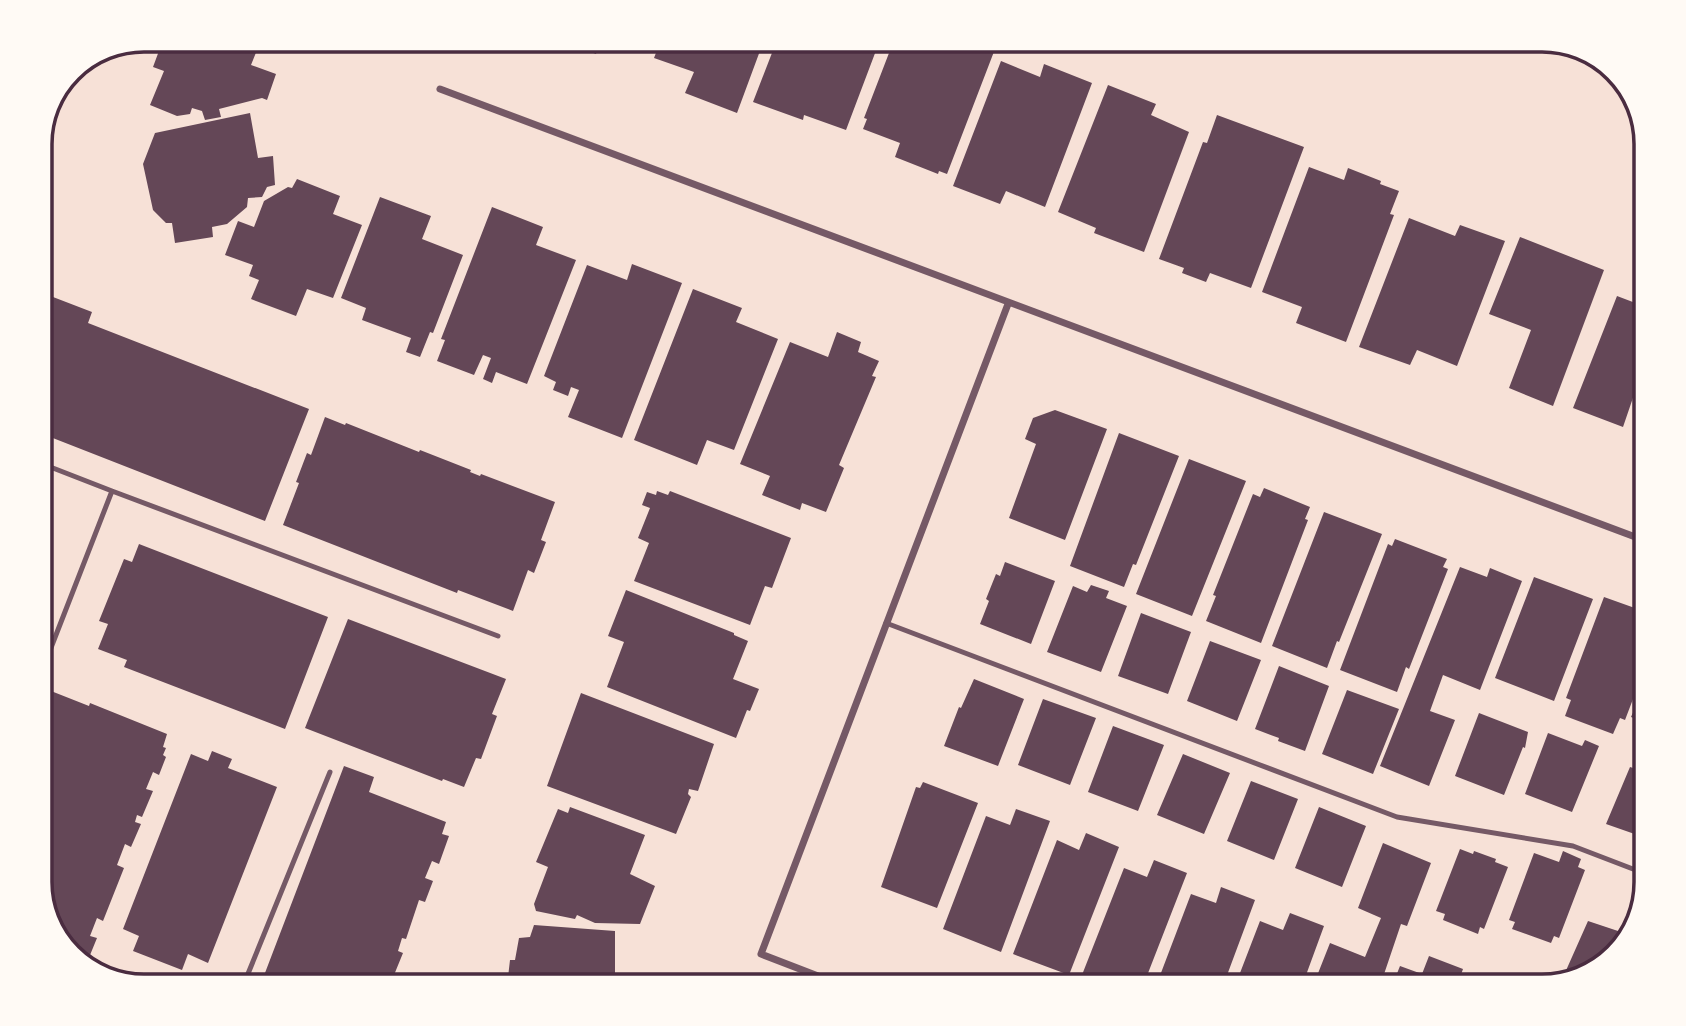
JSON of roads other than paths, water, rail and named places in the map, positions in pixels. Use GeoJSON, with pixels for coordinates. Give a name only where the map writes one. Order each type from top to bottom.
{"type":"FeatureCollection","features":[{"type":"Feature","properties":{"kind":"street"},"geometry":{"type":"LineString","coordinates":[[440,89],[1633,536]]}},
{"type":"Feature","properties":{"kind":"street"},"geometry":{"type":"LineString","coordinates":[[813,974],[761,954],[1008,304]]}},
{"type":"Feature","properties":{"kind":"lane"},"geometry":{"type":"LineString","coordinates":[[53,468],[498,636]]}},
{"type":"Feature","properties":{"kind":"lane"},"geometry":{"type":"LineString","coordinates":[[53,643],[112,491]]}},
{"type":"Feature","properties":{"kind":"lane"},"geometry":{"type":"LineString","coordinates":[[886,623],[1397,817],[1573,846],[1633,869]]}},
{"type":"Feature","properties":{"kind":"lane"},"geometry":{"type":"LineString","coordinates":[[248,974],[330,772]]}}]}
